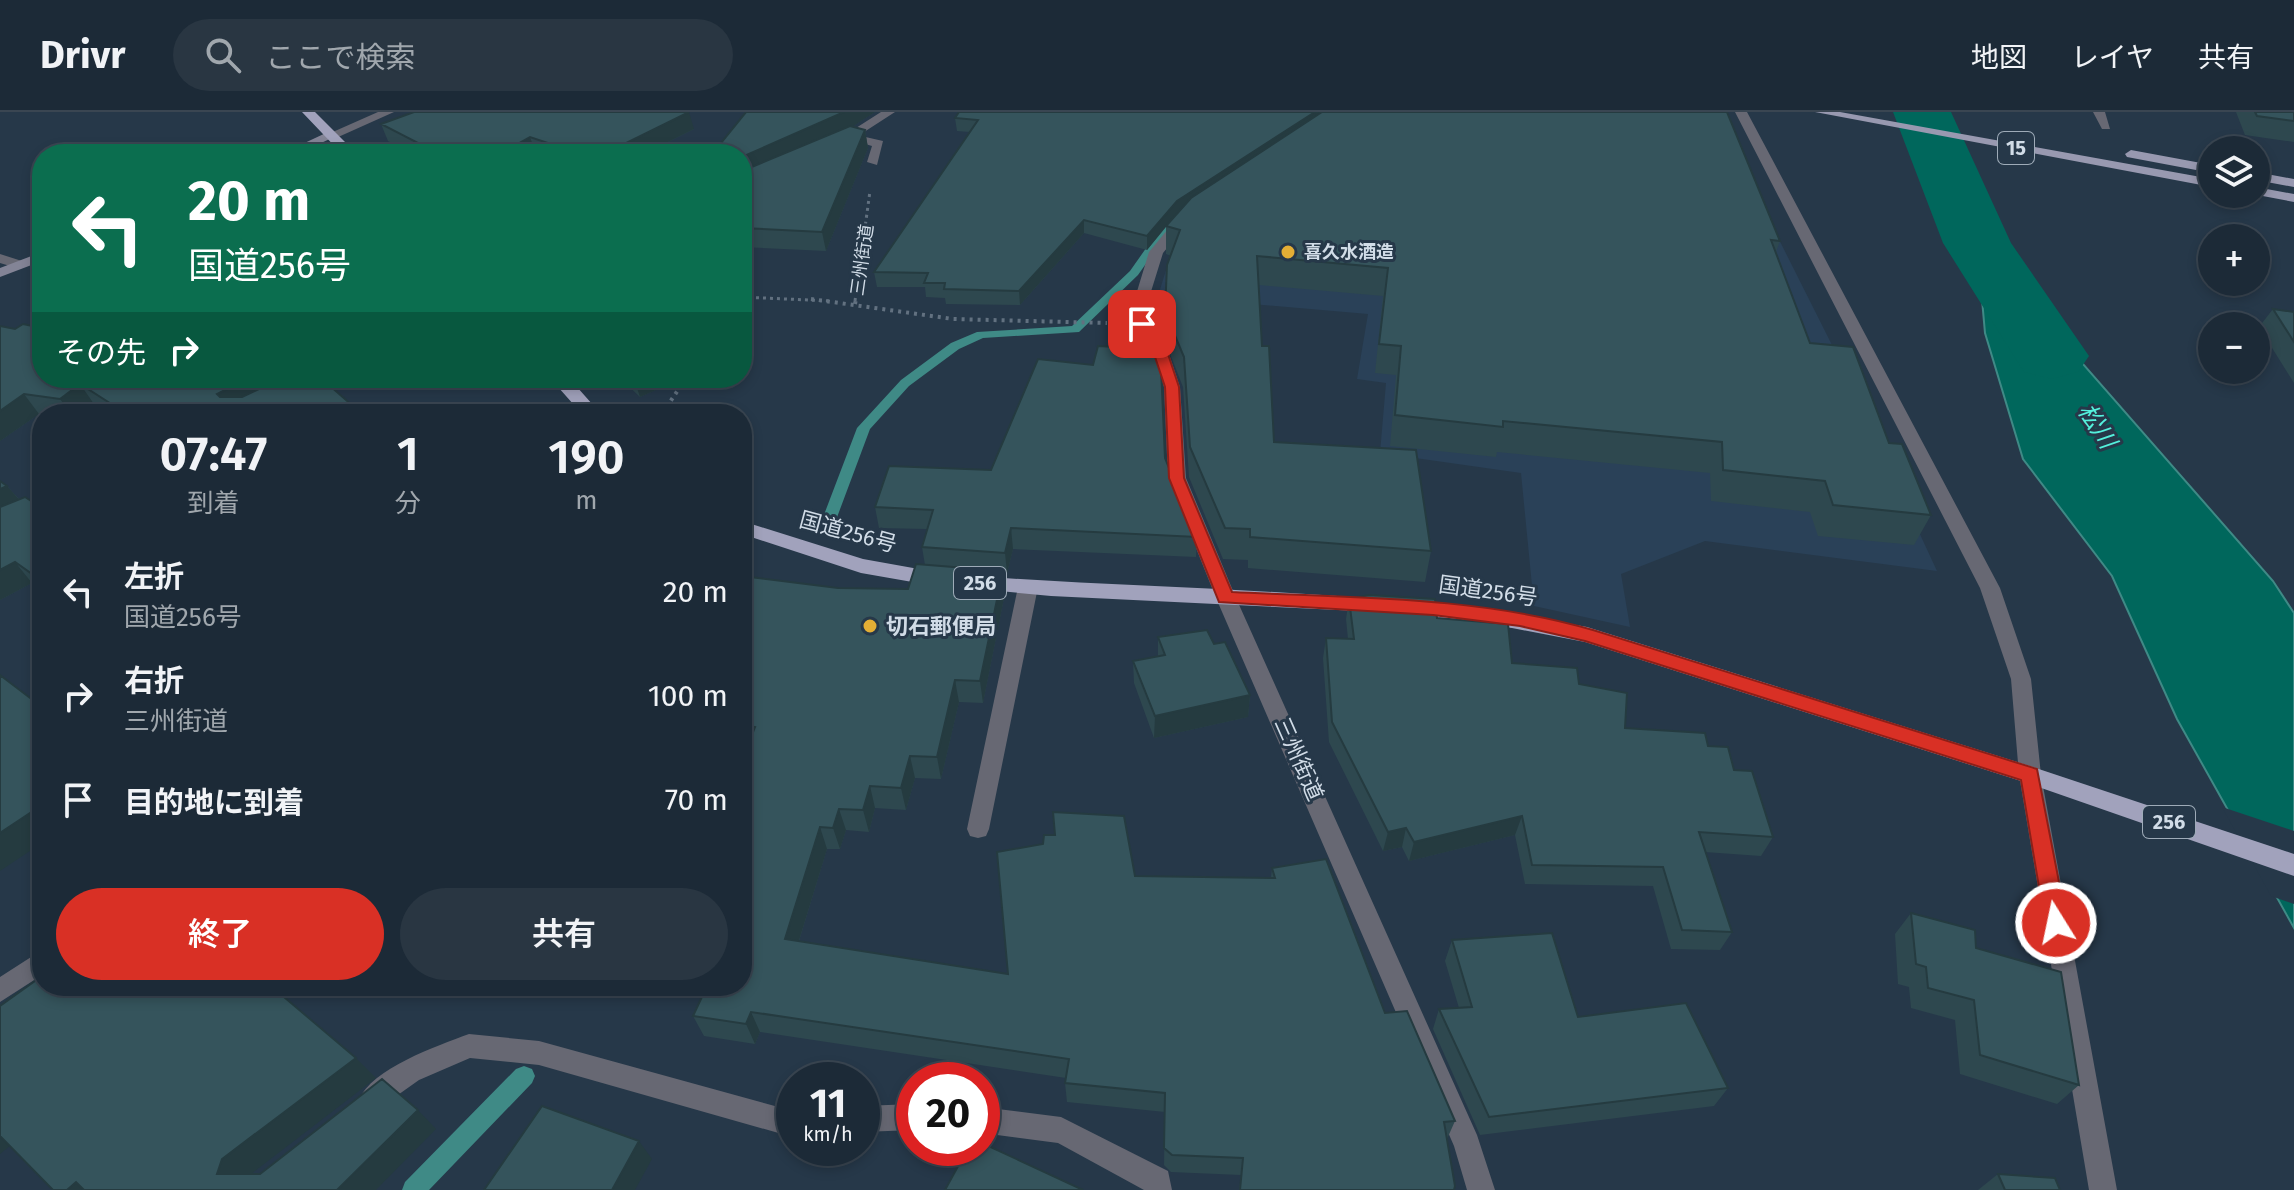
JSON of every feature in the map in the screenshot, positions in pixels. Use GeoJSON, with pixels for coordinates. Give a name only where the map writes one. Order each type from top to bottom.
{"type":"FeatureCollection","features":[{"type":"Feature","properties":{"kind":"highway"},"geometry":{"type":"LineString","coordinates":[[308,112],[341,144]]}},
{"type":"Feature","properties":{"kind":"highway"},"geometry":{"type":"LineString","coordinates":[[568,388],[583,404]]}},
{"type":"Feature","properties":{"kind":"highway","name":"国道256号"},"geometry":{"type":"LineString","coordinates":[[752,530],[861,566],[937,579],[1028,587],[1433,609],[1520,620],[1587,635],[2037,777],[2294,865]]}},
{"type":"Feature","properties":{"kind":"main road","name":"15"},"geometry":{"type":"LineString","coordinates":[[1821,112],[2198,180]]}},
{"type":"Feature","properties":{"kind":"main road","name":"15"},"geometry":{"type":"LineString","coordinates":[[1895,112],[2198,166]]}},
{"type":"Feature","properties":{"kind":"main road"},"geometry":{"type":"LineString","coordinates":[[311,144],[332,135]]}},
{"type":"Feature","properties":{"kind":"main road"},"geometry":{"type":"LineString","coordinates":[[2270,179],[2294,183]]}},
{"type":"Feature","properties":{"kind":"main road"},"geometry":{"type":"LineString","coordinates":[[2270,194],[2294,198]]}},
{"type":"Feature","properties":{"kind":"main road"},"geometry":{"type":"LineString","coordinates":[[0,273],[32,260]]}},
{"type":"Feature","properties":{"kind":"street"},"geometry":{"type":"LineString","coordinates":[[332,135],[388,112]]}},
{"type":"Feature","properties":{"kind":"street"},"geometry":{"type":"LineString","coordinates":[[828,148],[888,112]]}},
{"type":"Feature","properties":{"kind":"street"},"geometry":{"type":"LineString","coordinates":[[1741,112],[1990,588],[2021,679],[2103,1190]]}},
{"type":"Feature","properties":{"kind":"street"},"geometry":{"type":"LineString","coordinates":[[2099,112],[2106,126]]}},
{"type":"Feature","properties":{"kind":"street"},"geometry":{"type":"LineString","coordinates":[[852,136],[879,144],[873,162]]}},
{"type":"Feature","properties":{"kind":"street","name":"三州街道"},"geometry":{"type":"LineString","coordinates":[[1195,212],[1183,220],[1156,252],[1142,298],[1142,324],[1160,351],[1172,387],[1177,478],[1226,598],[1467,1145],[1481,1190]]}},
{"type":"Feature","properties":{"kind":"street"},"geometry":{"type":"LineString","coordinates":[[0,258],[20,265]]}},
{"type":"Feature","properties":{"kind":"street"},"geometry":{"type":"LineString","coordinates":[[978,829],[1028,587]]}},
{"type":"Feature","properties":{"kind":"street"},"geometry":{"type":"LineString","coordinates":[[0,991],[32,968]]}},
{"type":"Feature","properties":{"kind":"street"},"geometry":{"type":"LineString","coordinates":[[351,1117],[410,1071],[469,1046],[539,1053],[776,1119]]}},
{"type":"Feature","properties":{"kind":"street"},"geometry":{"type":"LineString","coordinates":[[1000,1122],[1061,1130],[1158,1181],[1158,1190]]}},
{"type":"Feature","properties":{"kind":"path","name":"三州街道"},"geometry":{"type":"LineString","coordinates":[[873,162],[866,239],[855,304],[953,319],[1101,322]]}},
{"type":"Feature","properties":{"kind":"path"},"geometry":{"type":"LineString","coordinates":[[752,298],[855,304]]}},
{"type":"Feature","properties":{"kind":"shaded area"},"geometry":{"type":"Polygon","coordinates":[[[1441,112],[1658,112],[1717,116],[1836,353],[1937,571],[1705,541],[1621,574],[1630,627],[1534,606],[1521,473],[1380,453],[1386,383],[1357,379],[1368,314],[1158,296],[1171,254],[1441,112]]]}},
{"type":"Feature","properties":{"kind":"water"},"geometry":{"type":"Polygon","coordinates":[[[1977,243],[2273,581],[2294,613],[2294,928],[2177,719],[2112,576],[2023,459],[1985,333],[1977,243]]]}},
{"type":"Feature","properties":{"kind":"pier"},"geometry":{"type":"Polygon","coordinates":[[[2222,807],[2294,831],[2294,904],[2271,896],[2222,807]]]}},
{"type":"Feature","properties":{"kind":"building"},"geometry":{"type":"Polygon","coordinates":[[[414,112],[689,112],[624,144],[551,144],[530,137],[518,144],[420,144],[381,124],[414,112]]]}},
{"type":"Feature","properties":{"kind":"building"},"geometry":{"type":"Polygon","coordinates":[[[746,112],[844,112],[752,153],[752,144],[720,144],[746,112]]]}},
{"type":"Feature","properties":{"kind":"building"},"geometry":{"type":"Polygon","coordinates":[[[959,112],[1315,112],[1177,201],[1147,236],[1084,220],[1019,291],[944,289],[945,283],[924,283],[928,273],[874,272],[978,120],[955,118],[959,112]]]}},
{"type":"Feature","properties":{"kind":"building"},"geometry":{"type":"Polygon","coordinates":[[[1322,112],[1727,112],[1780,241],[1771,240],[1810,343],[1853,347],[1889,443],[1902,444],[1931,515],[1833,505],[1825,481],[1723,470],[1722,442],[1503,421],[1503,427],[1395,415],[1401,346],[1379,344],[1388,268],[1257,256],[1262,346],[1269,346],[1274,442],[1416,450],[1431,551],[1250,537],[1250,529],[1225,528],[1190,447],[1184,357],[1165,312],[1167,265],[1180,230],[1166,226],[1191,198],[1322,112]]]}},
{"type":"Feature","properties":{"kind":"building"},"geometry":{"type":"Polygon","coordinates":[[[2255,112],[2294,112],[2294,121],[2257,116],[2255,112]]]}},
{"type":"Feature","properties":{"kind":"building"},"geometry":{"type":"Polygon","coordinates":[[[850,126],[865,130],[822,232],[752,228],[752,167],[850,126]]]}},
{"type":"Feature","properties":{"kind":"building"},"geometry":{"type":"Polygon","coordinates":[[[2273,309],[2294,312],[2294,342],[2273,309]]]}},
{"type":"Feature","properties":{"kind":"building"},"geometry":{"type":"Polygon","coordinates":[[[23,324],[32,326],[32,388],[75,388],[60,399],[24,394],[0,411],[0,326],[15,329],[23,324]]]}},
{"type":"Feature","properties":{"kind":"building"},"geometry":{"type":"Polygon","coordinates":[[[1098,346],[1155,349],[1161,368],[1165,458],[1197,537],[1011,528],[1005,553],[922,547],[933,510],[875,507],[889,466],[991,470],[1038,359],[1093,365],[1098,346]]]}},
{"type":"Feature","properties":{"kind":"building"},"geometry":{"type":"Polygon","coordinates":[[[86,388],[229,388],[217,394],[220,397],[242,397],[261,388],[332,388],[351,404],[111,404],[86,388]]]}},
{"type":"Feature","properties":{"kind":"building"},"geometry":{"type":"Polygon","coordinates":[[[25,497],[32,502],[32,574],[15,562],[0,570],[0,507],[25,497]]]}},
{"type":"Feature","properties":{"kind":"building"},"geometry":{"type":"Polygon","coordinates":[[[916,564],[1003,571],[980,681],[955,680],[937,757],[910,756],[901,788],[870,786],[863,810],[839,809],[833,828],[820,827],[785,939],[1008,974],[997,852],[1043,844],[1044,835],[1055,835],[1053,812],[1124,816],[1135,876],[1275,878],[1272,868],[1326,859],[1385,1013],[1407,1011],[1455,1121],[1444,1122],[1454,1190],[1240,1190],[1243,1158],[1172,1155],[1164,1148],[1165,1093],[1065,1083],[1069,1059],[751,1012],[746,1024],[693,1016],[702,996],[752,996],[752,735],[755,727],[752,727],[752,577],[838,588],[908,589],[916,564]]]}},
{"type":"Feature","properties":{"kind":"building"},"geometry":{"type":"Polygon","coordinates":[[[1369,595],[1435,599],[1437,618],[1508,624],[1512,663],[1577,668],[1579,684],[1627,693],[1625,728],[1705,733],[1708,746],[1728,747],[1734,770],[1752,771],[1773,837],[1699,832],[1732,932],[1682,930],[1663,867],[1532,865],[1522,816],[1414,842],[1406,828],[1388,832],[1332,722],[1326,638],[1354,639],[1349,599],[1369,595]]]}},
{"type":"Feature","properties":{"kind":"building"},"geometry":{"type":"Polygon","coordinates":[[[1207,630],[1214,644],[1225,642],[1250,695],[1155,716],[1133,661],[1165,655],[1158,637],[1207,630]]]}},
{"type":"Feature","properties":{"kind":"building"},"geometry":{"type":"Polygon","coordinates":[[[0,675],[32,699],[32,812],[0,833],[0,675]]]}},
{"type":"Feature","properties":{"kind":"building"},"geometry":{"type":"Polygon","coordinates":[[[1911,913],[1975,930],[1976,948],[2061,972],[2079,1085],[1980,1055],[1974,1000],[1928,988],[1926,967],[1916,964],[1911,913]]]}},
{"type":"Feature","properties":{"kind":"building"},"geometry":{"type":"Polygon","coordinates":[[[1552,933],[1578,1017],[1686,1003],[1728,1088],[1489,1117],[1439,1009],[1472,1007],[1452,940],[1552,933]]]}},
{"type":"Feature","properties":{"kind":"building"},"geometry":{"type":"Polygon","coordinates":[[[32,983],[32,996],[283,996],[356,1058],[222,1159],[217,1174],[260,1174],[382,1079],[418,1110],[337,1190],[84,1190],[76,1182],[67,1190],[53,1190],[0,1136],[0,1006],[32,983]]]}},
{"type":"Feature","properties":{"kind":"building"},"geometry":{"type":"Polygon","coordinates":[[[542,1106],[639,1141],[612,1190],[484,1190],[542,1106]]]}},
{"type":"Feature","properties":{"kind":"building"},"geometry":{"type":"Polygon","coordinates":[[[1000,1151],[1083,1190],[945,1190],[958,1166],[1000,1166],[1000,1151]]]}},
{"type":"Feature","properties":{"kind":"building"},"geometry":{"type":"Polygon","coordinates":[[[1998,1174],[2055,1178],[2060,1190],[2005,1190],[1998,1174]]]}},
{"type":"Feature","properties":{"kind":"waterway","name":"松川"},"geometry":{"type":"LineString","coordinates":[[1922,112],[1977,243],[2051,356]]}},
{"type":"Feature","properties":{"kind":"waterway"},"geometry":{"type":"LineString","coordinates":[[829,520],[864,428],[905,383],[955,346],[981,335],[1075,329],[1134,273],[1172,219],[1181,213]]}},
{"type":"Feature","properties":{"kind":"waterway"},"geometry":{"type":"LineString","coordinates":[[413,1190],[524,1076]]}},
{"type":"Feature","properties":{"kind":"place","name":"喜久水酒造"},"geometry":{"type":"Point","coordinates":[1288,252]}},
{"type":"Feature","properties":{"kind":"place","name":"切石郵便局"},"geometry":{"type":"Point","coordinates":[870,626]}},
{"type":"Feature","properties":{"kind":"route"},"geometry":{"type":"LineString","coordinates":[[1142,324],[1160,351],[1172,387],[1177,478],[1226,598],[1433,609],[1520,620],[1587,635],[2030,775],[2056,923]]}}]}
